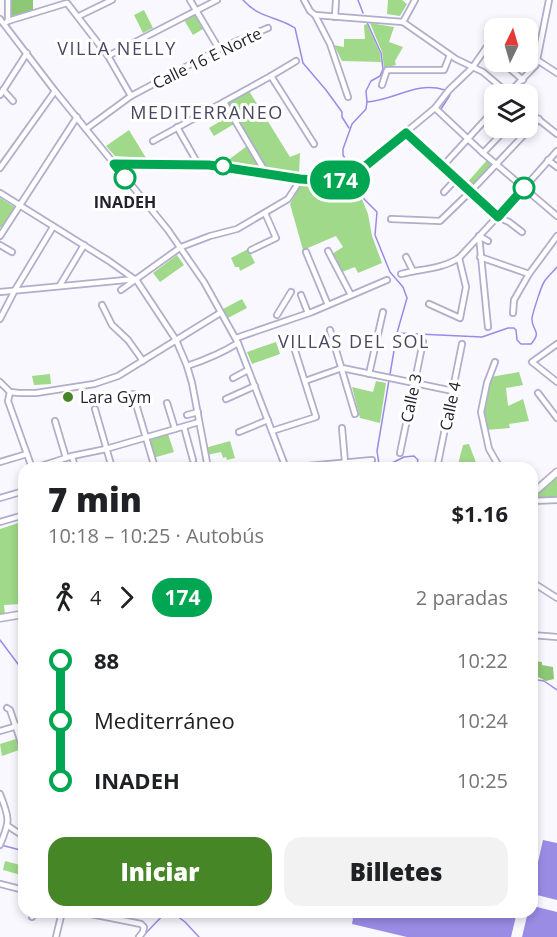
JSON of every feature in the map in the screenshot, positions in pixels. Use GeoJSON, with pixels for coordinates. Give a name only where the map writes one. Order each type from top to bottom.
{"type":"FeatureCollection","features":[{"type":"Feature","properties":{"kind":"main road"},"geometry":{"type":"LineString","coordinates":[[538,489],[557,472]]}},
{"type":"Feature","properties":{"kind":"main road"},"geometry":{"type":"LineString","coordinates":[[0,618],[18,615]]}},
{"type":"Feature","properties":{"kind":"street"},"geometry":{"type":"LineString","coordinates":[[6,22],[8,0]]}},
{"type":"Feature","properties":{"kind":"street"},"geometry":{"type":"LineString","coordinates":[[55,7],[56,0]]}},
{"type":"Feature","properties":{"kind":"street"},"geometry":{"type":"LineString","coordinates":[[79,16],[112,0]]}},
{"type":"Feature","properties":{"kind":"street"},"geometry":{"type":"LineString","coordinates":[[190,0],[219,49]]}},
{"type":"Feature","properties":{"kind":"street"},"geometry":{"type":"LineString","coordinates":[[108,56],[217,0]]}},
{"type":"Feature","properties":{"kind":"street"},"geometry":{"type":"LineString","coordinates":[[304,0],[315,15],[330,44],[348,97]]}},
{"type":"Feature","properties":{"kind":"street"},"geometry":{"type":"LineString","coordinates":[[335,17],[336,0]]}},
{"type":"Feature","properties":{"kind":"street"},"geometry":{"type":"LineString","coordinates":[[403,22],[415,0]]}},
{"type":"Feature","properties":{"kind":"street"},"geometry":{"type":"LineString","coordinates":[[549,0],[538,60],[557,73]]}},
{"type":"Feature","properties":{"kind":"street"},"geometry":{"type":"LineString","coordinates":[[6,22],[67,3],[108,56],[131,96]]}},
{"type":"Feature","properties":{"kind":"street"},"geometry":{"type":"LineString","coordinates":[[315,15],[403,22],[450,55],[490,77],[498,84]]}},
{"type":"Feature","properties":{"kind":"street"},"geometry":{"type":"LineString","coordinates":[[0,19],[6,22],[55,91],[181,247],[204,282],[236,340],[284,462]]}},
{"type":"Feature","properties":{"kind":"street","name":"Calle 16 E Norte"},"geometry":{"type":"LineString","coordinates":[[86,129],[131,96],[219,49],[268,28]]}},
{"type":"Feature","properties":{"kind":"street"},"geometry":{"type":"LineString","coordinates":[[114,164],[198,164],[300,179],[335,181],[358,172],[435,108],[449,90],[472,68],[484,51]]}},
{"type":"Feature","properties":{"kind":"street"},"geometry":{"type":"LineString","coordinates":[[13,101],[2,92],[27,53]]}},
{"type":"Feature","properties":{"kind":"street"},"geometry":{"type":"LineString","coordinates":[[382,85],[387,70],[444,70],[450,55]]}},
{"type":"Feature","properties":{"kind":"street"},"geometry":{"type":"LineString","coordinates":[[153,141],[296,61]]}},
{"type":"Feature","properties":{"kind":"street"},"geometry":{"type":"LineString","coordinates":[[514,72],[523,80]]}},
{"type":"Feature","properties":{"kind":"street"},"geometry":{"type":"LineString","coordinates":[[519,84],[531,72]]}},
{"type":"Feature","properties":{"kind":"street"},"geometry":{"type":"LineString","coordinates":[[271,76],[314,144]]}},
{"type":"Feature","properties":{"kind":"street"},"geometry":{"type":"LineString","coordinates":[[0,168],[55,91]]}},
{"type":"Feature","properties":{"kind":"street"},"geometry":{"type":"LineString","coordinates":[[224,102],[266,173]]}},
{"type":"Feature","properties":{"kind":"street"},"geometry":{"type":"LineString","coordinates":[[435,108],[496,165],[557,216]]}},
{"type":"Feature","properties":{"kind":"street"},"geometry":{"type":"LineString","coordinates":[[0,236],[77,117]]}},
{"type":"Feature","properties":{"kind":"street"},"geometry":{"type":"LineString","coordinates":[[391,219],[440,221],[539,119],[557,134]]}},
{"type":"Feature","properties":{"kind":"street"},"geometry":{"type":"LineString","coordinates":[[442,167],[484,121]]}},
{"type":"Feature","properties":{"kind":"street"},"geometry":{"type":"LineString","coordinates":[[177,127],[198,164]]}},
{"type":"Feature","properties":{"kind":"street"},"geometry":{"type":"LineString","coordinates":[[406,133],[498,217],[522,232]]}},
{"type":"Feature","properties":{"kind":"street"},"geometry":{"type":"LineString","coordinates":[[483,153],[497,138]]}},
{"type":"Feature","properties":{"kind":"street"},"geometry":{"type":"LineString","coordinates":[[401,274],[426,270],[459,258],[557,151]]}},
{"type":"Feature","properties":{"kind":"street"},"geometry":{"type":"LineString","coordinates":[[548,160],[557,167]]}},
{"type":"Feature","properties":{"kind":"street"},"geometry":{"type":"LineString","coordinates":[[121,290],[181,247],[237,229],[288,199],[300,179]]}},
{"type":"Feature","properties":{"kind":"street"},"geometry":{"type":"LineString","coordinates":[[444,192],[456,179]]}},
{"type":"Feature","properties":{"kind":"street"},"geometry":{"type":"LineString","coordinates":[[0,194],[136,279],[176,340],[187,366],[207,462]]}},
{"type":"Feature","properties":{"kind":"street"},"geometry":{"type":"LineString","coordinates":[[251,250],[276,238],[265,213]]}},
{"type":"Feature","properties":{"kind":"street"},"geometry":{"type":"LineString","coordinates":[[0,319],[53,227]]}},
{"type":"Feature","properties":{"kind":"street"},"geometry":{"type":"LineString","coordinates":[[478,236],[488,241]]}},
{"type":"Feature","properties":{"kind":"street"},"geometry":{"type":"LineString","coordinates":[[478,236],[488,327]]}},
{"type":"Feature","properties":{"kind":"street"},"geometry":{"type":"LineString","coordinates":[[513,313],[514,300],[557,236]]}},
{"type":"Feature","properties":{"kind":"street"},"geometry":{"type":"LineString","coordinates":[[0,245],[12,252]]}},
{"type":"Feature","properties":{"kind":"street"},"geometry":{"type":"LineString","coordinates":[[60,285],[84,245]]}},
{"type":"Feature","properties":{"kind":"street"},"geometry":{"type":"LineString","coordinates":[[328,251],[351,295]]}},
{"type":"Feature","properties":{"kind":"street"},"geometry":{"type":"LineString","coordinates":[[306,252],[328,305]]}},
{"type":"Feature","properties":{"kind":"street"},"geometry":{"type":"LineString","coordinates":[[545,252],[550,260]]}},
{"type":"Feature","properties":{"kind":"street"},"geometry":{"type":"LineString","coordinates":[[406,257],[413,271]]}},
{"type":"Feature","properties":{"kind":"street"},"geometry":{"type":"LineString","coordinates":[[480,257],[530,274]]}},
{"type":"Feature","properties":{"kind":"street"},"geometry":{"type":"LineString","coordinates":[[429,304],[460,318],[466,287],[459,258]]}},
{"type":"Feature","properties":{"kind":"street"},"geometry":{"type":"LineString","coordinates":[[0,292],[136,279]]}},
{"type":"Feature","properties":{"kind":"street"},"geometry":{"type":"LineString","coordinates":[[344,282],[351,279]]}},
{"type":"Feature","properties":{"kind":"street"},"geometry":{"type":"LineString","coordinates":[[187,366],[207,359],[236,340],[387,280]]}},
{"type":"Feature","properties":{"kind":"street"},"geometry":{"type":"LineString","coordinates":[[277,315],[291,292]]}},
{"type":"Feature","properties":{"kind":"street"},"geometry":{"type":"LineString","coordinates":[[301,295],[308,313]]}},
{"type":"Feature","properties":{"kind":"street"},"geometry":{"type":"LineString","coordinates":[[102,305],[112,325],[128,340],[143,361]]}},
{"type":"Feature","properties":{"kind":"street"},"geometry":{"type":"LineString","coordinates":[[369,374],[383,312]]}},
{"type":"Feature","properties":{"kind":"street"},"geometry":{"type":"LineString","coordinates":[[0,382],[10,392],[19,393],[36,393],[94,384],[118,376],[220,313]]}},
{"type":"Feature","properties":{"kind":"street"},"geometry":{"type":"LineString","coordinates":[[330,330],[355,414]]}},
{"type":"Feature","properties":{"kind":"street"},"geometry":{"type":"LineString","coordinates":[[272,431],[316,417],[291,338]]}},
{"type":"Feature","properties":{"kind":"street","name":"Calle 3"},"geometry":{"type":"LineString","coordinates":[[399,453],[423,342]]}},
{"type":"Feature","properties":{"kind":"street","name":"Calle 4"},"geometry":{"type":"LineString","coordinates":[[438,462],[462,344]]}},
{"type":"Feature","properties":{"kind":"street"},"geometry":{"type":"LineString","coordinates":[[557,344],[532,362],[557,382]]}},
{"type":"Feature","properties":{"kind":"street"},"geometry":{"type":"LineString","coordinates":[[495,362],[487,383],[481,412],[489,449],[497,462]]}},
{"type":"Feature","properties":{"kind":"street"},"geometry":{"type":"LineString","coordinates":[[305,381],[342,368],[453,391]]}},
{"type":"Feature","properties":{"kind":"street"},"geometry":{"type":"LineString","coordinates":[[233,378],[248,370]]}},
{"type":"Feature","properties":{"kind":"street"},"geometry":{"type":"LineString","coordinates":[[226,399],[255,386]]}},
{"type":"Feature","properties":{"kind":"street"},"geometry":{"type":"LineString","coordinates":[[10,392],[8,401],[31,462]]}},
{"type":"Feature","properties":{"kind":"street"},"geometry":{"type":"LineString","coordinates":[[538,393],[557,418]]}},
{"type":"Feature","properties":{"kind":"street"},"geometry":{"type":"LineString","coordinates":[[133,394],[153,462]]}},
{"type":"Feature","properties":{"kind":"street"},"geometry":{"type":"LineString","coordinates":[[167,404],[175,429]]}},
{"type":"Feature","properties":{"kind":"street"},"geometry":{"type":"LineString","coordinates":[[95,409],[110,462]]}},
{"type":"Feature","properties":{"kind":"street"},"geometry":{"type":"LineString","coordinates":[[187,414],[198,412]]}},
{"type":"Feature","properties":{"kind":"street"},"geometry":{"type":"LineString","coordinates":[[239,432],[268,420]]}},
{"type":"Feature","properties":{"kind":"street"},"geometry":{"type":"LineString","coordinates":[[55,421],[72,462]]}},
{"type":"Feature","properties":{"kind":"street"},"geometry":{"type":"LineString","coordinates":[[53,462],[200,422]]}},
{"type":"Feature","properties":{"kind":"street"},"geometry":{"type":"LineString","coordinates":[[184,427],[193,460]]}},
{"type":"Feature","properties":{"kind":"street"},"geometry":{"type":"LineString","coordinates":[[342,428],[345,462],[372,460]]}},
{"type":"Feature","properties":{"kind":"street"},"geometry":{"type":"LineString","coordinates":[[0,462],[27,454]]}},
{"type":"Feature","properties":{"kind":"street"},"geometry":{"type":"LineString","coordinates":[[0,498],[18,493]]}},
{"type":"Feature","properties":{"kind":"street"},"geometry":{"type":"LineString","coordinates":[[538,501],[557,500]]}},
{"type":"Feature","properties":{"kind":"street"},"geometry":{"type":"LineString","coordinates":[[0,522],[18,517]]}},
{"type":"Feature","properties":{"kind":"street"},"geometry":{"type":"LineString","coordinates":[[538,586],[557,598]]}},
{"type":"Feature","properties":{"kind":"street"},"geometry":{"type":"LineString","coordinates":[[538,635],[557,637]]}},
{"type":"Feature","properties":{"kind":"street"},"geometry":{"type":"LineString","coordinates":[[7,708],[10,710],[18,735]]}},
{"type":"Feature","properties":{"kind":"street"},"geometry":{"type":"LineString","coordinates":[[0,732],[18,726]]}},
{"type":"Feature","properties":{"kind":"street"},"geometry":{"type":"LineString","coordinates":[[0,794],[8,814],[8,826],[0,845]]}},
{"type":"Feature","properties":{"kind":"street"},"geometry":{"type":"LineString","coordinates":[[8,826],[18,833]]}},
{"type":"Feature","properties":{"kind":"street"},"geometry":{"type":"LineString","coordinates":[[0,884],[18,888]]}},
{"type":"Feature","properties":{"kind":"street"},"geometry":{"type":"LineString","coordinates":[[56,937],[61,918]]}},
{"type":"Feature","properties":{"kind":"street"},"geometry":{"type":"LineString","coordinates":[[119,918],[141,924],[144,929],[139,937]]}},
{"type":"Feature","properties":{"kind":"green space"},"geometry":{"type":"Polygon","coordinates":[[[12,0],[33,0],[33,10],[11,16],[12,0]]]}},
{"type":"Feature","properties":{"kind":"green space"},"geometry":{"type":"Polygon","coordinates":[[[388,0],[402,0],[407,4],[400,16],[387,14],[388,0]]]}},
{"type":"Feature","properties":{"kind":"green space"},"geometry":{"type":"Polygon","coordinates":[[[144,10],[153,28],[143,33],[134,15],[144,10]]]}},
{"type":"Feature","properties":{"kind":"green space"},"geometry":{"type":"Polygon","coordinates":[[[194,14],[203,29],[193,35],[184,20],[194,14]]]}},
{"type":"Feature","properties":{"kind":"green space"},"geometry":{"type":"Polygon","coordinates":[[[370,23],[394,27],[389,42],[403,47],[395,61],[396,65],[384,68],[382,52],[370,23]]]}},
{"type":"Feature","properties":{"kind":"green space"},"geometry":{"type":"Polygon","coordinates":[[[367,24],[380,53],[381,62],[342,61],[334,45],[344,47],[344,39],[365,39],[364,25],[367,24]]]}},
{"type":"Feature","properties":{"kind":"green space"},"geometry":{"type":"Polygon","coordinates":[[[249,91],[290,157],[300,153],[299,174],[267,169],[228,103],[249,91]]]}},
{"type":"Feature","properties":{"kind":"green space"},"geometry":{"type":"Polygon","coordinates":[[[229,116],[234,124],[214,136],[209,128],[229,116]]]}},
{"type":"Feature","properties":{"kind":"green space"},"geometry":{"type":"Polygon","coordinates":[[[129,130],[146,158],[115,156],[106,146],[129,130]]]}},
{"type":"Feature","properties":{"kind":"green space"},"geometry":{"type":"Polygon","coordinates":[[[247,146],[260,167],[227,161],[247,146]]]}},
{"type":"Feature","properties":{"kind":"green space"},"geometry":{"type":"Polygon","coordinates":[[[487,160],[493,166],[470,190],[465,185],[487,160]]]}},
{"type":"Feature","properties":{"kind":"green space"},"geometry":{"type":"Polygon","coordinates":[[[354,179],[368,214],[372,236],[382,263],[358,273],[355,267],[342,272],[332,254],[343,247],[336,236],[303,250],[290,204],[302,183],[338,187],[354,179]]]}},
{"type":"Feature","properties":{"kind":"green space"},"geometry":{"type":"Polygon","coordinates":[[[0,198],[16,208],[3,228],[0,227],[0,198]]]}},
{"type":"Feature","properties":{"kind":"green space"},"geometry":{"type":"Polygon","coordinates":[[[248,249],[255,263],[240,271],[239,267],[235,267],[231,258],[248,249]]]}},
{"type":"Feature","properties":{"kind":"green space"},"geometry":{"type":"Polygon","coordinates":[[[177,255],[184,265],[160,282],[153,273],[177,255]]]}},
{"type":"Feature","properties":{"kind":"green space"},"geometry":{"type":"Polygon","coordinates":[[[242,299],[247,308],[228,318],[223,309],[242,299]]]}},
{"type":"Feature","properties":{"kind":"green space"},"geometry":{"type":"Polygon","coordinates":[[[276,342],[280,354],[252,364],[247,352],[276,342]]]}},
{"type":"Feature","properties":{"kind":"green space"},"geometry":{"type":"Polygon","coordinates":[[[519,372],[523,385],[506,388],[508,406],[523,399],[529,421],[509,424],[510,428],[486,430],[484,406],[491,377],[519,372]]]}},
{"type":"Feature","properties":{"kind":"green space"},"geometry":{"type":"Polygon","coordinates":[[[50,374],[51,384],[34,385],[32,376],[50,374]]]}},
{"type":"Feature","properties":{"kind":"green space","name":"VILLAS DEL SOL"},"geometry":{"type":"Polygon","coordinates":[[[376,381],[386,383],[380,423],[360,418],[352,387],[373,392],[376,381]]]}},
{"type":"Feature","properties":{"kind":"green space"},"geometry":{"type":"Polygon","coordinates":[[[168,434],[174,452],[153,458],[148,440],[168,434]]]}},
{"type":"Feature","properties":{"kind":"green space"},"geometry":{"type":"Polygon","coordinates":[[[230,441],[235,458],[227,460],[226,457],[223,458],[221,452],[207,455],[205,448],[230,441]]]}},
{"type":"Feature","properties":{"kind":"green space"},"geometry":{"type":"Polygon","coordinates":[[[469,444],[476,462],[459,462],[463,445],[469,444]]]}},
{"type":"Feature","properties":{"kind":"green space"},"geometry":{"type":"Polygon","coordinates":[[[557,477],[557,498],[538,499],[538,492],[557,477]]]}},
{"type":"Feature","properties":{"kind":"green space"},"geometry":{"type":"Polygon","coordinates":[[[18,523],[18,604],[4,605],[5,615],[0,616],[0,529],[18,523]]]}},
{"type":"Feature","properties":{"kind":"green space"},"geometry":{"type":"Polygon","coordinates":[[[538,662],[542,662],[542,665],[553,667],[554,679],[546,681],[538,677],[538,662]]]}},
{"type":"Feature","properties":{"kind":"green space"},"geometry":{"type":"Polygon","coordinates":[[[18,738],[18,750],[2,756],[0,744],[18,738]]]}},
{"type":"Feature","properties":{"kind":"green space"},"geometry":{"type":"Polygon","coordinates":[[[5,861],[18,864],[18,874],[3,870],[5,861]]]}},
{"type":"Feature","properties":{"kind":"shaded area"},"geometry":{"type":"Polygon","coordinates":[[[543,840],[557,843],[557,900],[538,895],[538,862],[543,840]]]}},
{"type":"Feature","properties":{"kind":"shaded area"},"geometry":{"type":"Polygon","coordinates":[[[538,907],[557,912],[557,937],[522,937],[527,918],[538,918],[538,907]]]}},
{"type":"Feature","properties":{"kind":"shaded area"},"geometry":{"type":"Polygon","coordinates":[[[353,918],[516,918],[511,937],[407,937],[352,924],[353,918]]]}},
{"type":"Feature","properties":{"kind":"waterway"},"geometry":{"type":"LineString","coordinates":[[243,0],[256,11],[295,28],[303,63],[342,112],[342,117],[349,128]]}},
{"type":"Feature","properties":{"kind":"waterway"},"geometry":{"type":"LineString","coordinates":[[358,0],[363,13]]}},
{"type":"Feature","properties":{"kind":"waterway"},"geometry":{"type":"LineString","coordinates":[[353,172],[343,155],[343,149],[352,124],[366,109],[366,91],[371,81],[380,76],[383,69],[381,53],[366,20]]}},
{"type":"Feature","properties":{"kind":"waterway"},"geometry":{"type":"LineString","coordinates":[[367,102],[415,89],[445,90]]}},
{"type":"Feature","properties":{"kind":"waterway"},"geometry":{"type":"LineString","coordinates":[[441,109],[450,95]]}},
{"type":"Feature","properties":{"kind":"waterway"},"geometry":{"type":"LineString","coordinates":[[356,176],[360,182],[364,199],[377,212],[375,235],[390,272],[403,287],[407,298],[397,333],[377,451],[379,462]]}},
{"type":"Feature","properties":{"kind":"waterway"},"geometry":{"type":"LineString","coordinates":[[397,333],[482,337],[514,328],[517,340],[521,344],[531,344],[536,336],[532,318],[537,300],[544,282],[557,267]]}},
{"type":"Feature","properties":{"kind":"waterway"},"geometry":{"type":"LineString","coordinates":[[394,462],[404,457],[414,456],[418,462]]}},
{"type":"Feature","properties":{"kind":"waterway"},"geometry":{"type":"LineString","coordinates":[[0,640],[18,664]]}},
{"type":"Feature","properties":{"kind":"waterway"},"geometry":{"type":"LineString","coordinates":[[538,680],[544,681],[557,690]]}},
{"type":"Feature","properties":{"kind":"waterway"},"geometry":{"type":"LineString","coordinates":[[1,845],[18,849]]}},
{"type":"Feature","properties":{"kind":"waterway"},"geometry":{"type":"LineString","coordinates":[[146,933],[160,918]]}},
{"type":"Feature","properties":{"kind":"waterway"},"geometry":{"type":"LineString","coordinates":[[180,918],[199,937]]}},
{"type":"Feature","properties":{"kind":"bus line","name":"174"},"geometry":{"type":"LineString","coordinates":[[125,178],[114,164],[209,165],[300,179],[335,181],[358,172],[406,133],[498,217],[524,188]]}},
{"type":"Feature","properties":{"kind":"place","name":"INADEH"},"geometry":{"type":"Point","coordinates":[125,178]}},
{"type":"Feature","properties":{"kind":"place","name":"Lara Gym"},"geometry":{"type":"Point","coordinates":[68,397]}},
{"type":"Feature","properties":{"kind":"district","name":"VILLA NELLY"},"geometry":{"type":"Point","coordinates":[117,48]}},
{"type":"Feature","properties":{"kind":"district","name":"MEDITERRANEO"},"geometry":{"type":"Point","coordinates":[207,112]}},
{"type":"Feature","properties":{"kind":"district","name":"VILLAS DEL SOL"},"geometry":{"type":"Point","coordinates":[354,341]}}]}
